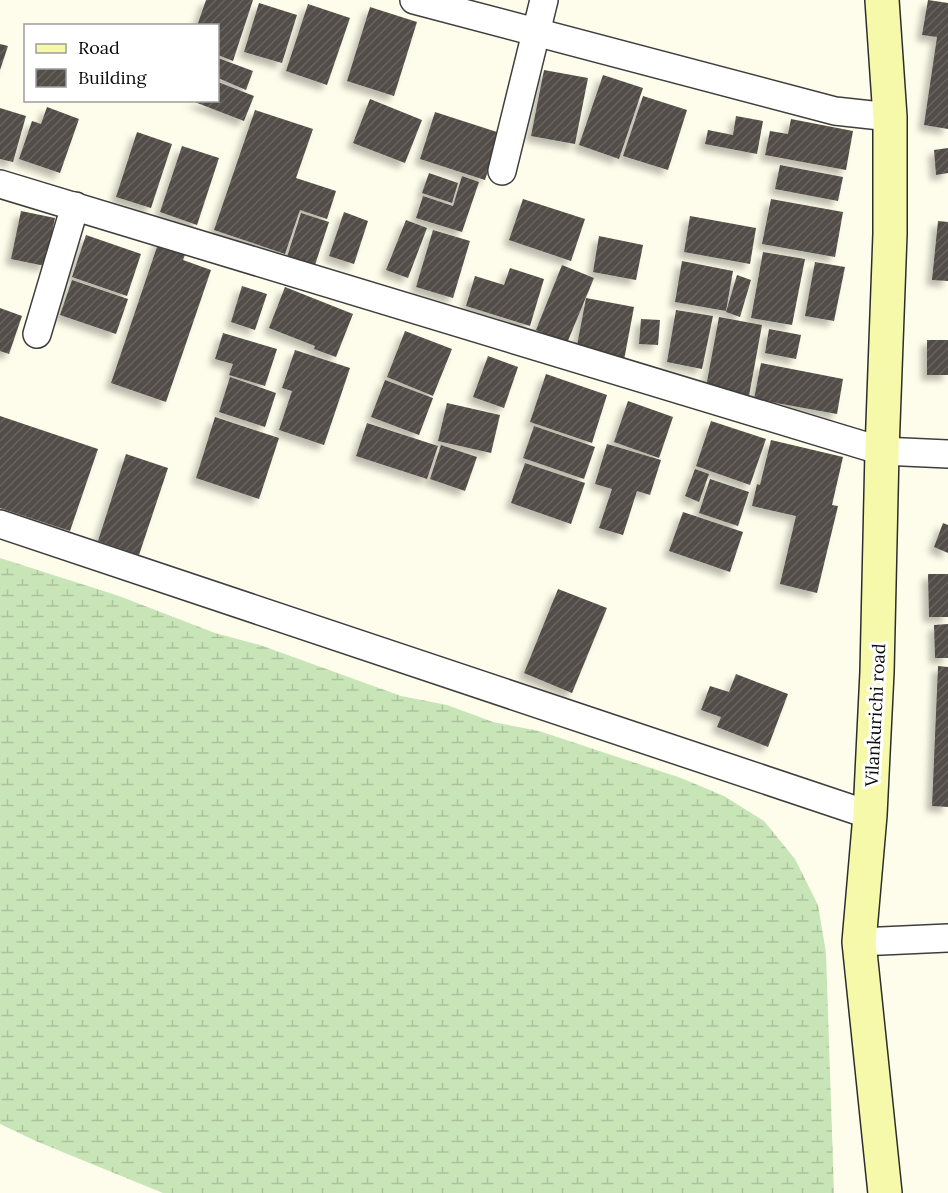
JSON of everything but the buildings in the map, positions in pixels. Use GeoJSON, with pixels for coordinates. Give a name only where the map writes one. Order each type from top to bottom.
{"type":"FeatureCollection","features":[{"type":"Feature","properties":{"kind":"main road","name":"Vilankurichi road"},"geometry":{"type":"LineString","coordinates":[[882,0],[890,117],[890,234],[877,672],[870,815],[859,942],[885,1193]]}},
{"type":"Feature","properties":{"kind":"street"},"geometry":{"type":"LineString","coordinates":[[414,0],[835,111],[890,117]]}},
{"type":"Feature","properties":{"kind":"street"},"geometry":{"type":"LineString","coordinates":[[502,171],[543,0]]}},
{"type":"Feature","properties":{"kind":"street"},"geometry":{"type":"LineString","coordinates":[[0,184],[882,451],[948,454]]}},
{"type":"Feature","properties":{"kind":"street"},"geometry":{"type":"LineString","coordinates":[[37,334],[75,207]]}},
{"type":"Feature","properties":{"kind":"street"},"geometry":{"type":"LineString","coordinates":[[0,524],[870,815]]}},
{"type":"Feature","properties":{"kind":"street"},"geometry":{"type":"LineString","coordinates":[[859,942],[948,938]]}},
{"type":"Feature","properties":{"kind":"green space"},"geometry":{"type":"Polygon","coordinates":[[[0,558],[119,596],[215,633],[260,645],[401,696],[447,705],[493,722],[539,731],[681,778],[724,796],[764,821],[795,859],[818,905],[826,953],[834,1193],[163,1193],[0,1124],[0,558]]]}}]}
